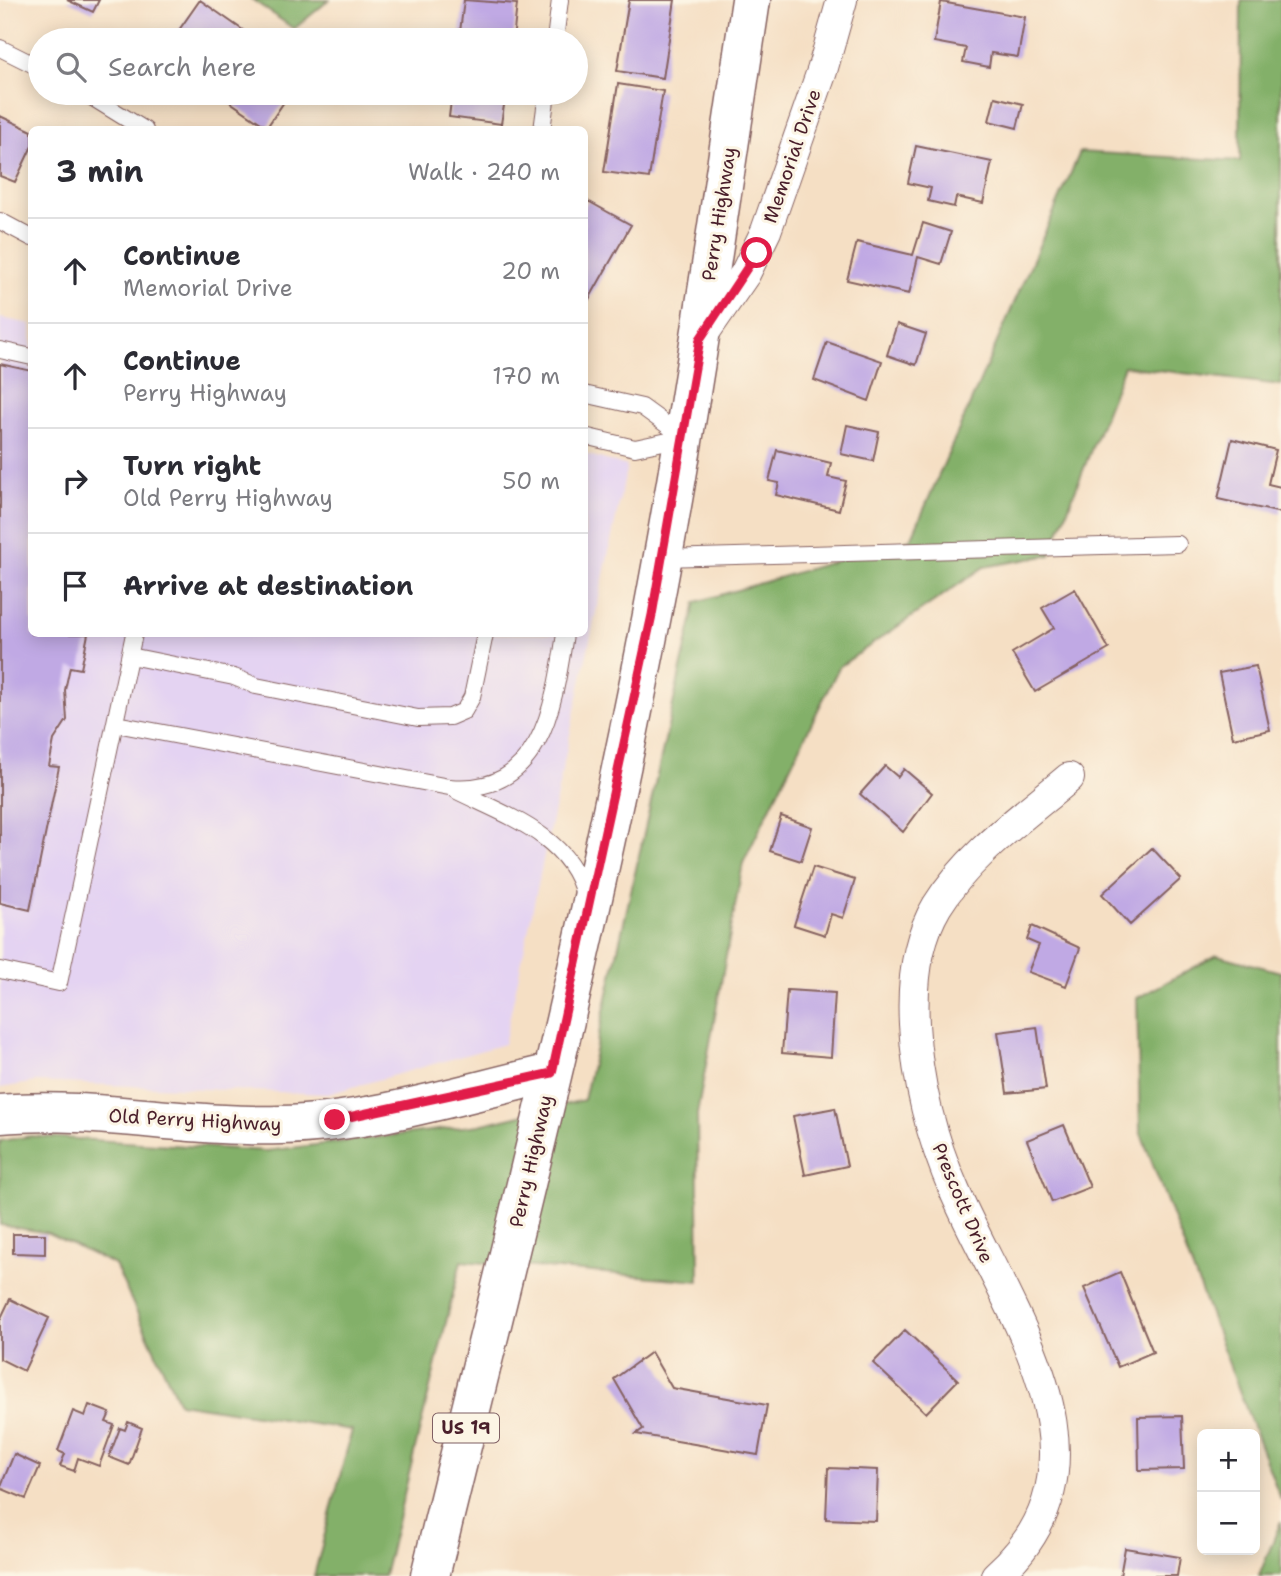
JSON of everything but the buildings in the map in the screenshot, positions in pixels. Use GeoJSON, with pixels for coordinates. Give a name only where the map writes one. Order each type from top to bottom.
{"type":"FeatureCollection","features":[{"type":"Feature","properties":{"kind":"main road","name":"Perry Highway"},"geometry":{"type":"LineString","coordinates":[[430,1576],[589,914],[662,558],[700,339],[751,0]]}},
{"type":"Feature","properties":{"kind":"main road","name":"Old Perry Highway"},"geometry":{"type":"LineString","coordinates":[[0,1114],[74,1114],[245,1125],[317,1123],[552,1073]]}},
{"type":"Feature","properties":{"kind":"street","name":"Memorial Drive"},"geometry":{"type":"LineString","coordinates":[[700,339],[745,274],[766,231],[822,71],[842,0]]}},
{"type":"Feature","properties":{"kind":"street","name":"Prescott Drive"},"geometry":{"type":"LineString","coordinates":[[996,1576],[1018,1556],[1036,1531],[1054,1475],[1053,1423],[1034,1363],[938,1149],[918,1067],[913,999],[923,935],[936,907],[958,876],[985,849],[1069,778]]}},
{"type":"Feature","properties":{"kind":"lane"},"geometry":{"type":"LineString","coordinates":[[556,28],[560,0]]}},
{"type":"Feature","properties":{"kind":"lane"},"geometry":{"type":"LineString","coordinates":[[0,48],[28,62]]}},
{"type":"Feature","properties":{"kind":"lane"},"geometry":{"type":"LineString","coordinates":[[104,105],[139,126]]}},
{"type":"Feature","properties":{"kind":"lane"},"geometry":{"type":"LineString","coordinates":[[543,126],[545,105]]}},
{"type":"Feature","properties":{"kind":"lane"},"geometry":{"type":"LineString","coordinates":[[0,221],[28,236]]}},
{"type":"Feature","properties":{"kind":"lane"},"geometry":{"type":"LineString","coordinates":[[0,350],[28,355]]}},
{"type":"Feature","properties":{"kind":"lane"},"geometry":{"type":"LineString","coordinates":[[588,395],[642,407],[684,437]]}},
{"type":"Feature","properties":{"kind":"lane"},"geometry":{"type":"LineString","coordinates":[[588,437],[635,448],[684,437]]}},
{"type":"Feature","properties":{"kind":"lane"},"geometry":{"type":"LineString","coordinates":[[662,558],[1178,544]]}},
{"type":"Feature","properties":{"kind":"lane"},"geometry":{"type":"LineString","coordinates":[[0,970],[60,983],[133,637]]}},
{"type":"Feature","properties":{"kind":"lane"},"geometry":{"type":"LineString","coordinates":[[130,656],[234,677],[256,686],[434,719],[450,717],[464,710],[472,697],[484,637]]}},
{"type":"Feature","properties":{"kind":"lane"},"geometry":{"type":"LineString","coordinates":[[116,724],[449,787],[470,789],[486,786],[526,762],[555,692],[564,637]]}},
{"type":"Feature","properties":{"kind":"lane"},"geometry":{"type":"LineString","coordinates":[[449,787],[530,827],[556,848],[576,874],[589,914]]}},
{"type":"Feature","properties":{"kind":"shaded area"},"geometry":{"type":"Polygon","coordinates":[[[0,318],[28,323],[28,637],[588,637],[588,455],[627,466],[504,1044],[328,1094],[36,1082],[0,1088],[0,318]]]}},
{"type":"Feature","properties":{"kind":"green space"},"geometry":{"type":"Polygon","coordinates":[[[253,0],[329,0],[293,28],[253,0]]]}},
{"type":"Feature","properties":{"kind":"green space"},"geometry":{"type":"Polygon","coordinates":[[[1241,0],[1281,0],[1281,385],[1124,366],[1050,555],[984,567],[839,667],[743,863],[697,1114],[699,1281],[461,1261],[384,1576],[314,1576],[352,1430],[179,1403],[115,1265],[48,1233],[0,1225],[0,1141],[31,1136],[266,1151],[479,1125],[584,1100],[696,602],[911,539],[1080,152],[1240,161],[1241,0]]]}},
{"type":"Feature","properties":{"kind":"green space"},"geometry":{"type":"Polygon","coordinates":[[[1217,955],[1281,972],[1281,1500],[1260,1445],[1260,1429],[1254,1429],[1140,1131],[1137,998],[1217,955]]]}},
{"type":"Feature","properties":{"kind":"green space"},"geometry":{"type":"Polygon","coordinates":[[[1281,1521],[1281,1576],[1259,1576],[1281,1521]]]}},
{"type":"Feature","properties":{"kind":"route"},"geometry":{"type":"LineString","coordinates":[[335,1120],[552,1073],[589,914],[652,615],[700,339],[757,253]]}}]}
